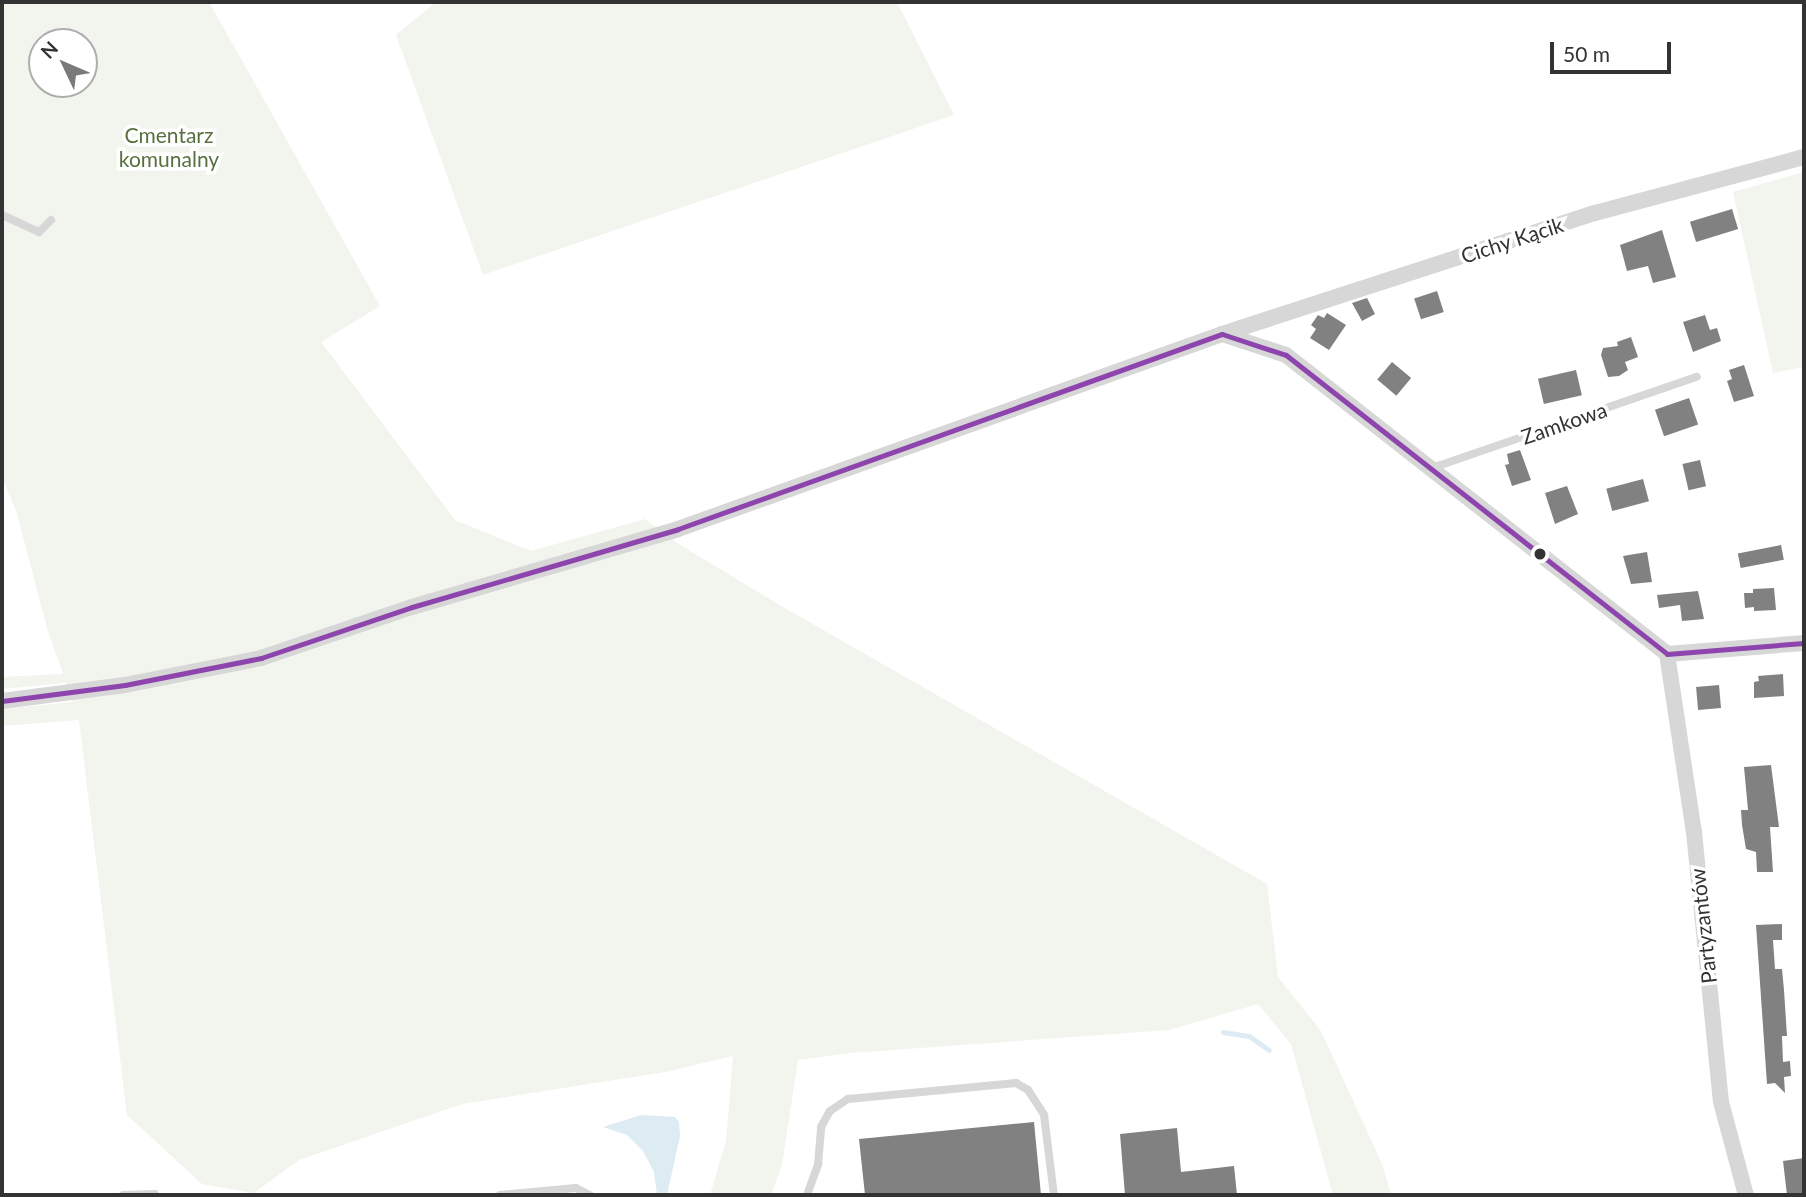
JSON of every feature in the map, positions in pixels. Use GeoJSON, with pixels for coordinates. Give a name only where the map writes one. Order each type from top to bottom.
{"type":"FeatureCollection","features":[{"type":"Feature","properties":{"kind":"street","name":"Cichy Kącik"},"geometry":{"type":"LineString","coordinates":[[1222,334],[1595,213],[1804,157]]}},
{"type":"Feature","properties":{"kind":"street"},"geometry":{"type":"LineString","coordinates":[[2,701],[125,685],[261,658],[412,607],[678,529],[1222,334],[1286,355],[1667,654],[1804,642]]}},
{"type":"Feature","properties":{"kind":"street","name":"Partyzantów"},"geometry":{"type":"LineString","coordinates":[[1667,654],[1693,832],[1721,1102],[1746,1195]]}},
{"type":"Feature","properties":{"kind":"lane"},"geometry":{"type":"LineString","coordinates":[[2,215],[39,232],[51,220]]}},
{"type":"Feature","properties":{"kind":"lane","name":"Zamkowa"},"geometry":{"type":"LineString","coordinates":[[1432,468],[1697,377]]}},
{"type":"Feature","properties":{"kind":"lane"},"geometry":{"type":"LineString","coordinates":[[807,1195],[818,1164],[821,1127],[830,1111],[848,1099],[1016,1083],[1028,1090],[1044,1115],[1054,1195]]}},
{"type":"Feature","properties":{"kind":"lane"},"geometry":{"type":"LineString","coordinates":[[500,1195],[576,1188],[590,1195]]}},
{"type":"Feature","properties":{"kind":"lane"},"geometry":{"type":"LineString","coordinates":[[123,1195],[155,1194]]}},
{"type":"Feature","properties":{"kind":"green space","name":"Cmentarz komunalny"},"geometry":{"type":"Polygon","coordinates":[[[2,2],[209,2],[380,306],[321,342],[455,520],[531,551],[645,519],[682,546],[783,607],[1267,884],[1278,977],[1321,1031],[1383,1166],[1391,1195],[1333,1195],[1291,1044],[1258,1004],[1169,1030],[850,1053],[798,1060],[782,1165],[771,1195],[710,1195],[726,1141],[733,1056],[665,1072],[462,1104],[299,1160],[254,1193],[202,1184],[127,1115],[79,720],[2,726],[2,709],[73,702],[66,683],[2,689],[2,677],[63,674],[47,628],[16,510],[2,478],[2,2]]]}},
{"type":"Feature","properties":{"kind":"green space"},"geometry":{"type":"Polygon","coordinates":[[[436,2],[897,2],[954,115],[483,275],[396,35],[436,2]]]}},
{"type":"Feature","properties":{"kind":"green space"},"geometry":{"type":"Polygon","coordinates":[[[1804,172],[1804,367],[1773,373],[1733,192],[1804,172]]]}},
{"type":"Feature","properties":{"kind":"shaded area"},"geometry":{"type":"Polygon","coordinates":[[[641,1115],[675,1117],[679,1122],[680,1136],[667,1195],[657,1195],[654,1172],[643,1151],[627,1135],[603,1127],[641,1115]]]}},
{"type":"Feature","properties":{"kind":"building"},"geometry":{"type":"Polygon","coordinates":[[[1732,209],[1738,229],[1696,242],[1690,222],[1732,209]]]}},
{"type":"Feature","properties":{"kind":"building"},"geometry":{"type":"Polygon","coordinates":[[[1662,230],[1676,277],[1653,283],[1648,266],[1627,271],[1620,245],[1662,230]]]}},
{"type":"Feature","properties":{"kind":"building"},"geometry":{"type":"Polygon","coordinates":[[[1437,291],[1444,312],[1421,319],[1414,298],[1437,291]]]}},
{"type":"Feature","properties":{"kind":"building"},"geometry":{"type":"Polygon","coordinates":[[[1367,298],[1375,314],[1362,321],[1352,303],[1367,298]]]}},
{"type":"Feature","properties":{"kind":"building"},"geometry":{"type":"Polygon","coordinates":[[[1327,313],[1346,325],[1329,350],[1310,338],[1316,329],[1311,325],[1318,315],[1324,318],[1327,313]]]}},
{"type":"Feature","properties":{"kind":"building"},"geometry":{"type":"Polygon","coordinates":[[[1705,315],[1710,330],[1717,328],[1721,341],[1693,352],[1683,322],[1705,315]]]}},
{"type":"Feature","properties":{"kind":"building"},"geometry":{"type":"Polygon","coordinates":[[[1631,337],[1638,357],[1625,362],[1628,370],[1619,376],[1608,377],[1601,355],[1603,348],[1618,346],[1617,342],[1631,337]]]}},
{"type":"Feature","properties":{"kind":"building"},"geometry":{"type":"Polygon","coordinates":[[[1392,362],[1411,378],[1396,396],[1377,380],[1392,362]]]}},
{"type":"Feature","properties":{"kind":"building"},"geometry":{"type":"Polygon","coordinates":[[[1744,365],[1754,396],[1734,402],[1727,381],[1732,379],[1729,370],[1744,365]]]}},
{"type":"Feature","properties":{"kind":"building"},"geometry":{"type":"Polygon","coordinates":[[[1576,370],[1582,395],[1544,404],[1538,379],[1576,370]]]}},
{"type":"Feature","properties":{"kind":"building"},"geometry":{"type":"Polygon","coordinates":[[[1689,398],[1698,424],[1664,436],[1655,410],[1689,398]]]}},
{"type":"Feature","properties":{"kind":"building"},"geometry":{"type":"Polygon","coordinates":[[[1520,450],[1531,480],[1512,486],[1505,465],[1509,464],[1507,454],[1520,450]]]}},
{"type":"Feature","properties":{"kind":"building"},"geometry":{"type":"Polygon","coordinates":[[[1700,460],[1706,486],[1689,490],[1682,464],[1700,460]]]}},
{"type":"Feature","properties":{"kind":"building"},"geometry":{"type":"Polygon","coordinates":[[[1643,479],[1649,501],[1612,511],[1606,489],[1643,479]]]}},
{"type":"Feature","properties":{"kind":"building"},"geometry":{"type":"Polygon","coordinates":[[[1567,486],[1578,514],[1555,524],[1545,493],[1567,486]]]}},
{"type":"Feature","properties":{"kind":"building"},"geometry":{"type":"Polygon","coordinates":[[[1781,545],[1784,560],[1741,568],[1738,553],[1781,545]]]}},
{"type":"Feature","properties":{"kind":"building"},"geometry":{"type":"Polygon","coordinates":[[[1647,552],[1652,582],[1631,584],[1623,556],[1647,552]]]}},
{"type":"Feature","properties":{"kind":"building"},"geometry":{"type":"Polygon","coordinates":[[[1774,588],[1776,610],[1754,611],[1754,607],[1745,608],[1744,593],[1753,593],[1753,589],[1774,588]]]}},
{"type":"Feature","properties":{"kind":"building"},"geometry":{"type":"Polygon","coordinates":[[[1698,591],[1704,619],[1682,621],[1680,605],[1659,608],[1657,595],[1698,591]]]}},
{"type":"Feature","properties":{"kind":"building"},"geometry":{"type":"Polygon","coordinates":[[[1783,674],[1784,696],[1754,698],[1754,682],[1759,681],[1758,676],[1783,674]]]}},
{"type":"Feature","properties":{"kind":"building"},"geometry":{"type":"Polygon","coordinates":[[[1719,685],[1721,708],[1698,710],[1696,687],[1719,685]]]}},
{"type":"Feature","properties":{"kind":"building"},"geometry":{"type":"Polygon","coordinates":[[[1771,765],[1779,827],[1770,827],[1773,872],[1757,872],[1756,852],[1746,849],[1742,825],[1741,810],[1748,810],[1744,767],[1771,765]]]}},
{"type":"Feature","properties":{"kind":"building"},"geometry":{"type":"Polygon","coordinates":[[[1782,924],[1782,940],[1773,940],[1775,969],[1782,969],[1784,990],[1787,1036],[1782,1036],[1783,1062],[1790,1061],[1791,1076],[1784,1077],[1785,1093],[1775,1083],[1767,1084],[1756,925],[1782,924]]]}},
{"type":"Feature","properties":{"kind":"building"},"geometry":{"type":"Polygon","coordinates":[[[1034,1122],[1041,1195],[865,1195],[859,1139],[1034,1122]]]}},
{"type":"Feature","properties":{"kind":"building"},"geometry":{"type":"Polygon","coordinates":[[[1177,1128],[1181,1172],[1234,1166],[1237,1195],[1125,1195],[1120,1134],[1177,1128]]]}},
{"type":"Feature","properties":{"kind":"building"},"geometry":{"type":"Polygon","coordinates":[[[1804,1158],[1804,1195],[1787,1195],[1783,1161],[1804,1158]]]}},
{"type":"Feature","properties":{"kind":"waterway"},"geometry":{"type":"LineString","coordinates":[[1223,1032],[1249,1036],[1269,1050]]}},
{"type":"Feature","properties":{"kind":"transit line"},"geometry":{"type":"LineString","coordinates":[[2,701],[125,685],[261,658],[412,607],[678,529],[1222,334],[1286,355],[1667,654],[1804,643]]}}]}
